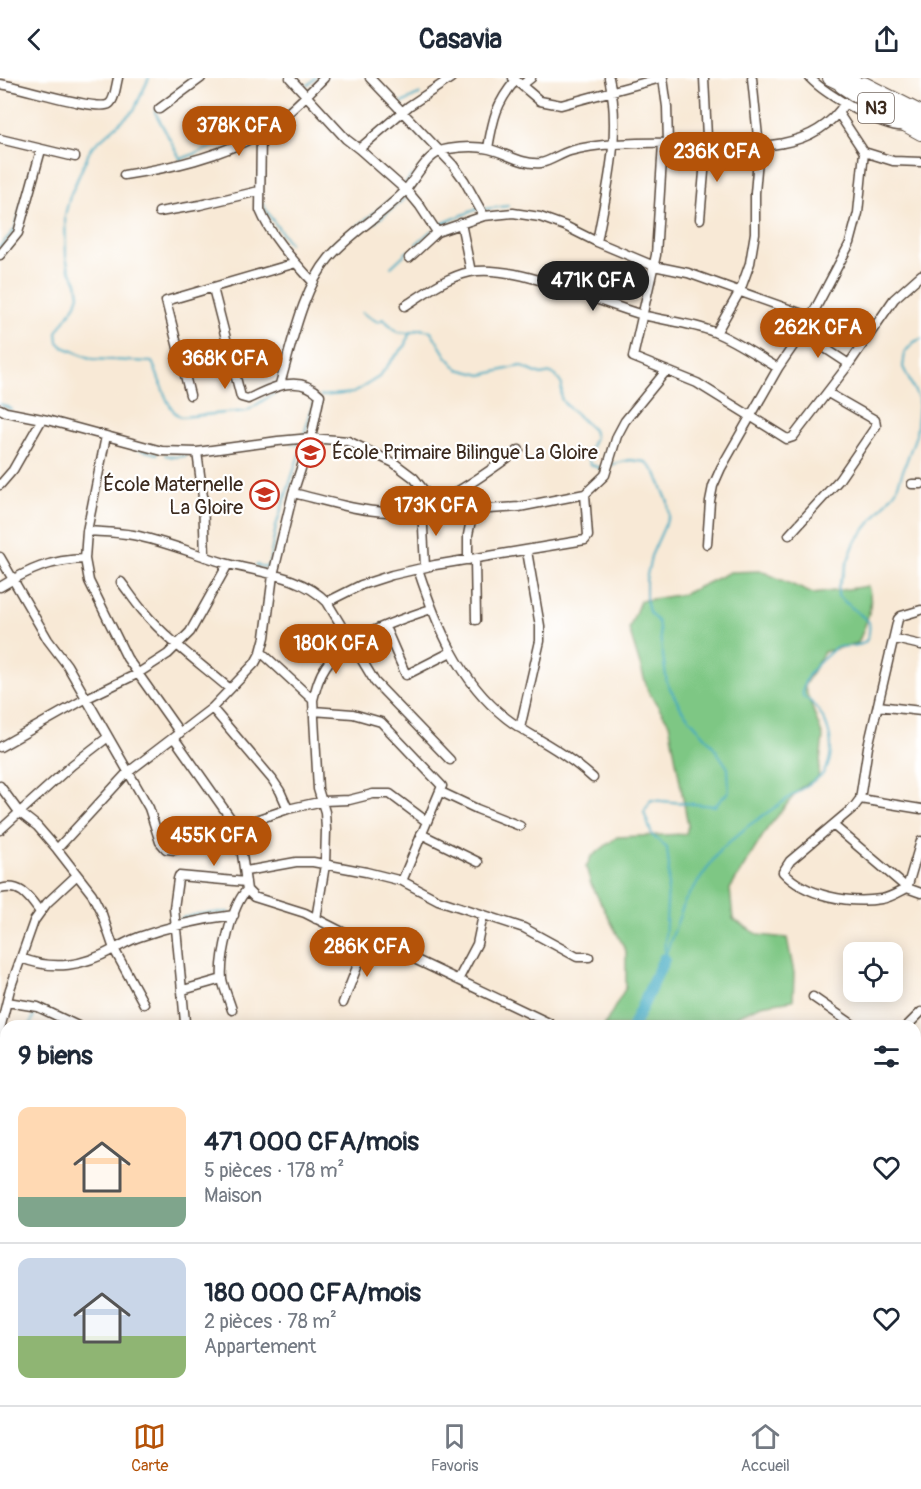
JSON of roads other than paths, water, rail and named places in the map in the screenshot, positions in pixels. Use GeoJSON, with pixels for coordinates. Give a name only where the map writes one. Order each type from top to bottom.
{"type":"FeatureCollection","features":[{"type":"Feature","properties":{"kind":"main road","name":"N3"},"geometry":{"type":"LineString","coordinates":[[849,78],[914,124],[921,133]]}},
{"type":"Feature","properties":{"kind":"main road","name":"N3"},"geometry":{"type":"LineString","coordinates":[[849,78],[921,113]]}},
{"type":"Feature","properties":{"kind":"main road","name":"N3"},"geometry":{"type":"LineString","coordinates":[[831,79],[887,104]]}},
{"type":"Feature","properties":{"kind":"main road","name":"N3"},"geometry":{"type":"LineString","coordinates":[[831,79],[874,107],[914,124]]}},
{"type":"Feature","properties":{"kind":"street"},"geometry":{"type":"LineString","coordinates":[[4,82],[67,100],[103,106],[112,100],[118,78]]}},
{"type":"Feature","properties":{"kind":"street"},"geometry":{"type":"LineString","coordinates":[[159,109],[201,78]]}},
{"type":"Feature","properties":{"kind":"street"},"geometry":{"type":"LineString","coordinates":[[290,78],[346,139],[406,189],[437,232]]}},
{"type":"Feature","properties":{"kind":"street"},"geometry":{"type":"LineString","coordinates":[[124,175],[186,163],[261,133],[324,78]]}},
{"type":"Feature","properties":{"kind":"street"},"geometry":{"type":"LineString","coordinates":[[370,78],[401,113],[441,151],[464,180],[484,216]]}},
{"type":"Feature","properties":{"kind":"street"},"geometry":{"type":"LineString","coordinates":[[359,149],[401,113],[451,78]]}},
{"type":"Feature","properties":{"kind":"street"},"geometry":{"type":"LineString","coordinates":[[488,148],[492,121],[498,106],[517,81],[531,78]]}},
{"type":"Feature","properties":{"kind":"street"},"geometry":{"type":"LineString","coordinates":[[597,242],[614,144],[615,117],[609,78]]}},
{"type":"Feature","properties":{"kind":"street"},"geometry":{"type":"LineString","coordinates":[[517,81],[540,100],[561,105],[662,78],[667,107],[666,143],[654,266],[633,357],[697,383],[790,439],[828,393],[894,299],[921,275]]}},
{"type":"Feature","properties":{"kind":"street"},"geometry":{"type":"LineString","coordinates":[[700,219],[707,145],[704,78]]}},
{"type":"Feature","properties":{"kind":"street"},"geometry":{"type":"LineString","coordinates":[[716,333],[740,291],[750,263],[755,233],[755,193],[759,147],[752,78]]}},
{"type":"Feature","properties":{"kind":"street"},"geometry":{"type":"LineString","coordinates":[[810,78],[845,103],[888,125],[899,128],[914,124]]}},
{"type":"Feature","properties":{"kind":"street"},"geometry":{"type":"LineString","coordinates":[[280,384],[313,282],[331,256],[390,206],[421,168],[441,151],[488,148],[519,161],[531,163],[543,162],[589,147],[614,144],[666,143],[759,147],[779,145],[804,136],[838,114],[845,103]]}},
{"type":"Feature","properties":{"kind":"street"},"geometry":{"type":"LineString","coordinates":[[838,114],[864,152],[893,161],[921,162]]}},
{"type":"Feature","properties":{"kind":"street"},"geometry":{"type":"LineString","coordinates":[[261,133],[259,202],[264,218],[296,263],[313,282]]}},
{"type":"Feature","properties":{"kind":"street"},"geometry":{"type":"LineString","coordinates":[[0,139],[75,157]]}},
{"type":"Feature","properties":{"kind":"street"},"geometry":{"type":"LineString","coordinates":[[0,255],[18,233],[41,150]]}},
{"type":"Feature","properties":{"kind":"street"},"geometry":{"type":"LineString","coordinates":[[707,544],[713,486],[721,468],[778,368],[802,333],[850,243],[858,213],[864,152]]}},
{"type":"Feature","properties":{"kind":"street"},"geometry":{"type":"LineString","coordinates":[[159,212],[200,206],[259,191]]}},
{"type":"Feature","properties":{"kind":"street"},"geometry":{"type":"LineString","coordinates":[[409,258],[437,232],[484,216],[513,213],[540,217],[654,266],[688,273],[811,316]]}},
{"type":"Feature","properties":{"kind":"street"},"geometry":{"type":"LineString","coordinates":[[460,223],[471,272]]}},
{"type":"Feature","properties":{"kind":"street"},"geometry":{"type":"LineString","coordinates":[[190,395],[166,301],[296,263]]}},
{"type":"Feature","properties":{"kind":"street"},"geometry":{"type":"LineString","coordinates":[[405,306],[435,286],[471,272],[496,270],[545,282],[643,315],[716,333],[778,368]]}},
{"type":"Feature","properties":{"kind":"street"},"geometry":{"type":"LineString","coordinates":[[57,849],[127,773],[212,708],[255,663],[265,637],[273,575],[292,493],[311,438],[320,395],[298,384],[280,384],[248,399],[242,397],[213,288]]}},
{"type":"Feature","properties":{"kind":"street"},"geometry":{"type":"LineString","coordinates":[[802,333],[849,364]]}},
{"type":"Feature","properties":{"kind":"street"},"geometry":{"type":"LineString","coordinates":[[476,620],[468,535],[471,512],[519,507],[585,494],[606,473],[609,459],[625,421],[666,371]]}},
{"type":"Feature","properties":{"kind":"street"},"geometry":{"type":"LineString","coordinates":[[789,535],[839,480],[876,426],[875,420],[828,393]]}},
{"type":"Feature","properties":{"kind":"street"},"geometry":{"type":"LineString","coordinates":[[0,409],[162,451],[197,452],[311,438],[348,441],[394,463],[414,478],[434,503]]}},
{"type":"Feature","properties":{"kind":"street"},"geometry":{"type":"LineString","coordinates":[[0,485],[13,470],[42,419]]}},
{"type":"Feature","properties":{"kind":"street"},"geometry":{"type":"LineString","coordinates":[[106,435],[87,531],[85,559],[89,581],[127,658],[235,827],[246,872],[246,886],[228,930],[222,979],[232,1010]]}},
{"type":"Feature","properties":{"kind":"street"},"geometry":{"type":"LineString","coordinates":[[292,493],[373,511],[390,512],[422,508],[447,496],[519,450]]}},
{"type":"Feature","properties":{"kind":"street"},"geometry":{"type":"LineString","coordinates":[[197,452],[203,497],[205,557]]}},
{"type":"Feature","properties":{"kind":"street"},"geometry":{"type":"LineString","coordinates":[[327,602],[361,585],[392,574],[527,551],[587,538],[585,494]]}},
{"type":"Feature","properties":{"kind":"street"},"geometry":{"type":"LineString","coordinates":[[422,508],[422,568],[431,609],[451,652],[481,696],[520,728],[568,758],[593,778]]}},
{"type":"Feature","properties":{"kind":"street"},"geometry":{"type":"LineString","coordinates":[[87,531],[130,534],[302,584],[318,593],[327,602],[381,690],[450,760]]}},
{"type":"Feature","properties":{"kind":"street"},"geometry":{"type":"LineString","coordinates":[[520,728],[540,641],[540,626],[527,551]]}},
{"type":"Feature","properties":{"kind":"street"},"geometry":{"type":"LineString","coordinates":[[0,557],[48,640],[67,665],[149,808],[160,842],[166,849],[175,850],[203,841],[235,827],[288,809],[373,794],[390,794],[426,822]]}},
{"type":"Feature","properties":{"kind":"street"},"geometry":{"type":"LineString","coordinates":[[0,587],[38,566],[53,561],[85,559]]}},
{"type":"Feature","properties":{"kind":"street"},"geometry":{"type":"LineString","coordinates":[[0,747],[85,699],[137,674],[178,646],[190,632],[228,564]]}},
{"type":"Feature","properties":{"kind":"street"},"geometry":{"type":"LineString","coordinates":[[120,582],[144,612],[178,646],[230,689]]}},
{"type":"Feature","properties":{"kind":"street"},"geometry":{"type":"LineString","coordinates":[[316,919],[325,865],[326,830],[323,801],[318,789],[313,711],[313,700],[319,677],[333,657],[352,644],[385,627],[431,609]]}},
{"type":"Feature","properties":{"kind":"street"},"geometry":{"type":"LineString","coordinates":[[907,888],[881,899],[853,901],[802,886],[784,873],[784,870],[790,861],[854,807],[860,799],[878,706],[899,618],[921,610]]}},
{"type":"Feature","properties":{"kind":"street"},"geometry":{"type":"LineString","coordinates":[[385,627],[406,675],[451,652]]}},
{"type":"Feature","properties":{"kind":"street"},"geometry":{"type":"LineString","coordinates":[[895,639],[921,645]]}},
{"type":"Feature","properties":{"kind":"street"},"geometry":{"type":"LineString","coordinates":[[261,651],[313,700]]}},
{"type":"Feature","properties":{"kind":"street"},"geometry":{"type":"LineString","coordinates":[[878,706],[921,711]]}},
{"type":"Feature","properties":{"kind":"street"},"geometry":{"type":"LineString","coordinates":[[212,708],[272,779],[288,809]]}},
{"type":"Feature","properties":{"kind":"street"},"geometry":{"type":"LineString","coordinates":[[313,711],[353,714],[381,722],[441,784],[441,792],[402,881]]}},
{"type":"Feature","properties":{"kind":"street"},"geometry":{"type":"LineString","coordinates":[[0,830],[72,765],[108,737]]}},
{"type":"Feature","properties":{"kind":"street"},"geometry":{"type":"LineString","coordinates":[[0,786],[19,812],[37,825],[92,894],[102,914],[114,949],[144,1004]]}},
{"type":"Feature","properties":{"kind":"street"},"geometry":{"type":"LineString","coordinates":[[441,792],[520,826]]}},
{"type":"Feature","properties":{"kind":"street"},"geometry":{"type":"LineString","coordinates":[[860,799],[921,809]]}},
{"type":"Feature","properties":{"kind":"street"},"geometry":{"type":"LineString","coordinates":[[833,825],[907,888],[921,893]]}},
{"type":"Feature","properties":{"kind":"street"},"geometry":{"type":"LineString","coordinates":[[421,834],[478,862]]}},
{"type":"Feature","properties":{"kind":"street"},"geometry":{"type":"LineString","coordinates":[[907,888],[921,841]]}},
{"type":"Feature","properties":{"kind":"street"},"geometry":{"type":"LineString","coordinates":[[246,872],[291,862],[311,862],[402,881],[438,900],[524,928],[577,957],[589,957]]}},
{"type":"Feature","properties":{"kind":"street"},"geometry":{"type":"LineString","coordinates":[[2,1020],[28,934],[47,903],[77,875]]}},
{"type":"Feature","properties":{"kind":"street"},"geometry":{"type":"LineString","coordinates":[[185,1020],[174,908],[179,876],[246,886],[254,897],[305,913],[366,944],[408,956],[543,1020]]}},
{"type":"Feature","properties":{"kind":"street"},"geometry":{"type":"LineString","coordinates":[[0,889],[12,887],[25,892],[40,912]]}},
{"type":"Feature","properties":{"kind":"street"},"geometry":{"type":"LineString","coordinates":[[21,958],[39,964],[61,966],[84,962],[138,937],[176,924],[234,915]]}},
{"type":"Feature","properties":{"kind":"street"},"geometry":{"type":"LineString","coordinates":[[458,980],[477,944],[483,915]]}},
{"type":"Feature","properties":{"kind":"street"},"geometry":{"type":"LineString","coordinates":[[343,1003],[366,944]]}},
{"type":"Feature","properties":{"kind":"street"},"geometry":{"type":"LineString","coordinates":[[183,990],[222,979]]}},
{"type":"Feature","properties":{"kind":"street"},"geometry":{"type":"LineString","coordinates":[[813,997],[840,1020]]}},
{"type":"Feature","properties":{"kind":"street"},"geometry":{"type":"LineString","coordinates":[[7,1002],[38,1007],[65,1020]]}},
{"type":"Feature","properties":{"kind":"waterway"},"geometry":{"type":"LineString","coordinates":[[149,78],[134,110],[91,148],[70,196],[65,215],[66,257],[69,269],[77,282],[79,295],[76,304],[57,332],[58,342],[63,347],[93,359],[152,362],[171,408],[181,417],[247,411],[279,390]]}},
{"type":"Feature","properties":{"kind":"waterway"},"geometry":{"type":"LineString","coordinates":[[308,85],[315,78]]}},
{"type":"Feature","properties":{"kind":"waterway"},"geometry":{"type":"LineString","coordinates":[[501,94],[509,78]]}},
{"type":"Feature","properties":{"kind":"waterway"},"geometry":{"type":"LineString","coordinates":[[176,92],[187,82]]}},
{"type":"Feature","properties":{"kind":"waterway"},"geometry":{"type":"LineString","coordinates":[[402,103],[420,94]]}},
{"type":"Feature","properties":{"kind":"waterway"},"geometry":{"type":"LineString","coordinates":[[156,109],[155,112],[182,162]]}},
{"type":"Feature","properties":{"kind":"waterway"},"geometry":{"type":"LineString","coordinates":[[275,131],[293,113]]}},
{"type":"Feature","properties":{"kind":"waterway"},"geometry":{"type":"LineString","coordinates":[[259,124],[273,116]]}},
{"type":"Feature","properties":{"kind":"waterway"},"geometry":{"type":"LineString","coordinates":[[181,159],[223,143],[258,125]]}},
{"type":"Feature","properties":{"kind":"waterway"},"geometry":{"type":"LineString","coordinates":[[414,130],[427,143]]}},
{"type":"Feature","properties":{"kind":"waterway"},"geometry":{"type":"LineString","coordinates":[[596,140],[611,137]]}},
{"type":"Feature","properties":{"kind":"waterway"},"geometry":{"type":"LineString","coordinates":[[0,247],[15,229],[31,172]]}},
{"type":"Feature","properties":{"kind":"waterway"},"geometry":{"type":"LineString","coordinates":[[404,185],[412,175]]}},
{"type":"Feature","properties":{"kind":"waterway"},"geometry":{"type":"LineString","coordinates":[[374,223],[409,195]]}},
{"type":"Feature","properties":{"kind":"waterway"},"geometry":{"type":"LineString","coordinates":[[348,234],[390,200]]}},
{"type":"Feature","properties":{"kind":"waterway"},"geometry":{"type":"LineString","coordinates":[[263,204],[289,243]]}},
{"type":"Feature","properties":{"kind":"waterway"},"geometry":{"type":"LineString","coordinates":[[484,209],[508,206]]}},
{"type":"Feature","properties":{"kind":"waterway"},"geometry":{"type":"LineString","coordinates":[[436,226],[477,209]]}},
{"type":"Feature","properties":{"kind":"waterway"},"geometry":{"type":"LineString","coordinates":[[416,244],[432,230]]}},
{"type":"Feature","properties":{"kind":"waterway"},"geometry":{"type":"LineString","coordinates":[[318,261],[331,244],[344,237]]}},
{"type":"Feature","properties":{"kind":"waterway"},"geometry":{"type":"LineString","coordinates":[[391,267],[408,251]]}},
{"type":"Feature","properties":{"kind":"waterway"},"geometry":{"type":"LineString","coordinates":[[362,313],[378,322],[383,319],[398,332],[409,333],[420,329],[431,331],[446,356],[458,369],[482,375],[520,366],[541,375],[551,373],[556,376],[562,385],[561,398],[564,403],[593,430],[595,437],[588,454],[590,464],[599,468],[604,466]]}},
{"type":"Feature","properties":{"kind":"waterway"},"geometry":{"type":"LineString","coordinates":[[321,396],[353,393],[379,377],[406,345],[409,333]]}},
{"type":"Feature","properties":{"kind":"waterway"},"geometry":{"type":"LineString","coordinates":[[665,956],[685,901],[720,850],[748,826],[822,775],[828,764],[831,743],[826,724],[816,708],[803,696],[803,688],[813,669],[836,647],[856,646],[865,642],[868,637],[869,622],[838,596],[838,587],[855,542],[896,490],[916,435],[918,398],[903,367],[905,352],[914,342],[921,339]]}},
{"type":"Feature","properties":{"kind":"waterway"},"geometry":{"type":"LineString","coordinates":[[293,387],[315,396]]}},
{"type":"Feature","properties":{"kind":"waterway"},"geometry":{"type":"LineString","coordinates":[[304,435],[314,400]]}},
{"type":"Feature","properties":{"kind":"waterway"},"geometry":{"type":"LineString","coordinates":[[0,404],[11,409]]}},
{"type":"Feature","properties":{"kind":"waterway"},"geometry":{"type":"LineString","coordinates":[[55,427],[90,436]]}},
{"type":"Feature","properties":{"kind":"waterway"},"geometry":{"type":"LineString","coordinates":[[256,565],[265,567],[269,565],[276,526],[302,445],[292,444]]}},
{"type":"Feature","properties":{"kind":"waterway"},"geometry":{"type":"LineString","coordinates":[[127,446],[157,454]]}},
{"type":"Feature","properties":{"kind":"waterway"},"geometry":{"type":"LineString","coordinates":[[165,455],[186,456]]}},
{"type":"Feature","properties":{"kind":"waterway"},"geometry":{"type":"LineString","coordinates":[[610,465],[630,460],[646,462],[656,473],[668,502],[669,516],[651,556],[646,580],[649,612],[658,622],[667,683],[682,710],[711,743],[728,768],[729,791],[715,806],[651,800],[644,812],[652,835],[667,848],[669,866],[664,959]]}},
{"type":"Feature","properties":{"kind":"waterway"},"geometry":{"type":"LineString","coordinates":[[178,923],[182,918],[199,914],[229,912]]}},
{"type":"Feature","properties":{"kind":"waterway"},"geometry":{"type":"LineString","coordinates":[[114,941],[146,928],[173,922]]}},
{"type":"Feature","properties":{"kind":"waterway"},"geometry":{"type":"LineString","coordinates":[[636,1020],[664,959]]}},
{"type":"Feature","properties":{"kind":"waterway"},"geometry":{"type":"LineString","coordinates":[[32,1020],[34,1015]]}},
{"type":"Feature","properties":{"kind":"place","name":"École Primaire Bilingue La Gloire"},"geometry":{"type":"Point","coordinates":[311,452]}},
{"type":"Feature","properties":{"kind":"place","name":"École Maternelle La Gloire"},"geometry":{"type":"Point","coordinates":[264,495]}}]}
